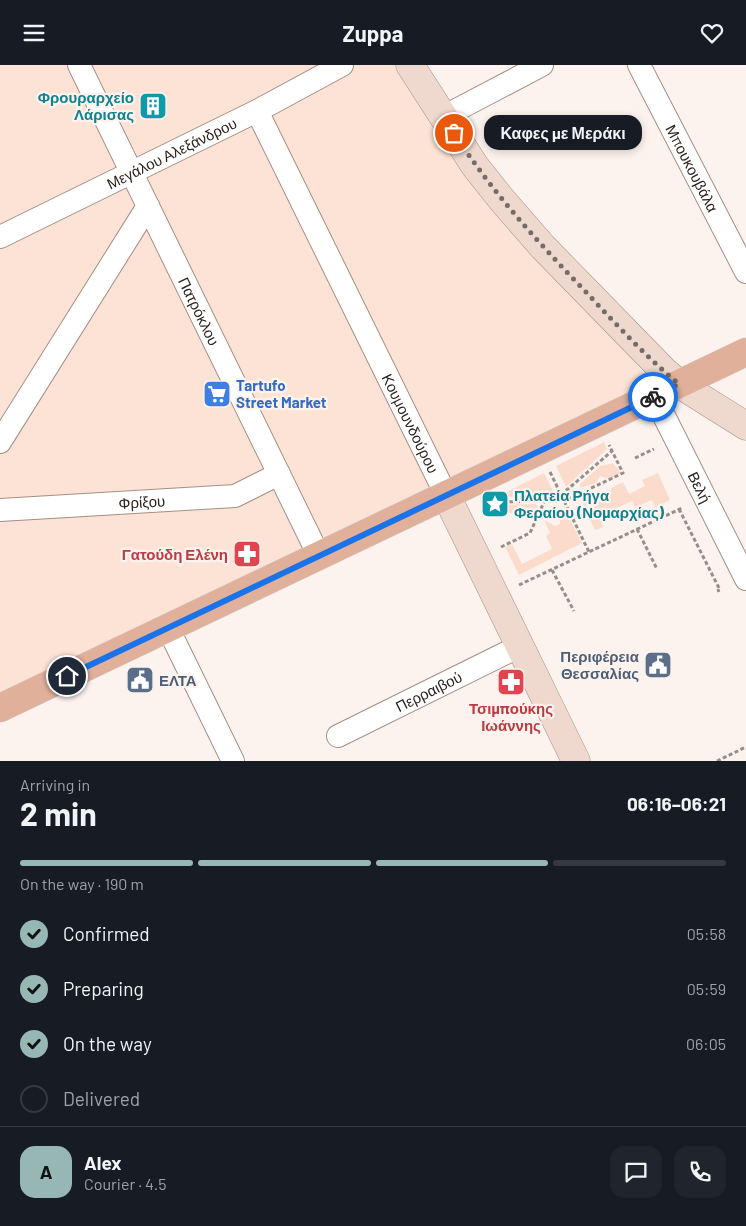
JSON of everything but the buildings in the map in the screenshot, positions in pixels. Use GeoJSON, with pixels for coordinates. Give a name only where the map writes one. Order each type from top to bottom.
{"type":"FeatureCollection","features":[{"type":"Feature","properties":{"kind":"main road"},"geometry":{"type":"LineString","coordinates":[[0,708],[746,352]]}},
{"type":"Feature","properties":{"kind":"street","name":"Πατρόκλου"},"geometry":{"type":"LineString","coordinates":[[79,65],[319,556]]}},
{"type":"Feature","properties":{"kind":"street","name":"Μεγάλου Αλεξάνδρου"},"geometry":{"type":"LineString","coordinates":[[0,237],[257,111],[342,65]]}},
{"type":"Feature","properties":{"kind":"street"},"geometry":{"type":"LineString","coordinates":[[410,65],[479,172],[519,220],[647,355],[679,384],[746,426]]}},
{"type":"Feature","properties":{"kind":"street"},"geometry":{"type":"LineString","coordinates":[[444,117],[542,65]]}},
{"type":"Feature","properties":{"kind":"street","name":"Μπουκουβάλα"},"geometry":{"type":"LineString","coordinates":[[639,65],[746,272]]}},
{"type":"Feature","properties":{"kind":"street","name":"Κουμουνδούρου"},"geometry":{"type":"LineString","coordinates":[[257,111],[576,761]]}},
{"type":"Feature","properties":{"kind":"street"},"geometry":{"type":"LineString","coordinates":[[0,442],[148,206]]}},
{"type":"Feature","properties":{"kind":"street","name":"Βελή"},"geometry":{"type":"LineString","coordinates":[[654,396],[746,579]]}},
{"type":"Feature","properties":{"kind":"street","name":"Φρίξου"},"geometry":{"type":"LineString","coordinates":[[0,510],[235,496],[279,474]]}},
{"type":"Feature","properties":{"kind":"street"},"geometry":{"type":"LineString","coordinates":[[168,628],[233,761]]}},
{"type":"Feature","properties":{"kind":"street","name":"Περραιβού"},"geometry":{"type":"LineString","coordinates":[[338,736],[520,646]]}},
{"type":"Feature","properties":{"kind":"path"},"geometry":{"type":"LineString","coordinates":[[488,502],[564,501],[623,473],[609,444]]}},
{"type":"Feature","properties":{"kind":"path"},"geometry":{"type":"LineString","coordinates":[[635,458],[654,449]]}},
{"type":"Feature","properties":{"kind":"path"},"geometry":{"type":"LineString","coordinates":[[561,495],[612,451]]}},
{"type":"Feature","properties":{"kind":"path"},"geometry":{"type":"LineString","coordinates":[[546,464],[588,552]]}},
{"type":"Feature","properties":{"kind":"path"},"geometry":{"type":"LineString","coordinates":[[501,547],[530,533],[544,502]]}},
{"type":"Feature","properties":{"kind":"path"},"geometry":{"type":"LineString","coordinates":[[519,585],[681,509],[720,590],[717,591]]}},
{"type":"Feature","properties":{"kind":"path"},"geometry":{"type":"LineString","coordinates":[[637,529],[656,569]]}},
{"type":"Feature","properties":{"kind":"path"},"geometry":{"type":"LineString","coordinates":[[552,570],[574,611]]}},
{"type":"Feature","properties":{"kind":"path"},"geometry":{"type":"LineString","coordinates":[[717,761],[746,747]]}},
{"type":"Feature","properties":{"kind":"shaded area"},"geometry":{"type":"Polygon","coordinates":[[[0,65],[407,65],[653,386],[0,699],[0,65]]]}},
{"type":"Feature","properties":{"kind":"shaded area"},"geometry":{"type":"Polygon","coordinates":[[[604,442],[607,449],[566,487],[556,466],[604,442]]]}},
{"type":"Feature","properties":{"kind":"shaded area"},"geometry":{"type":"Polygon","coordinates":[[[613,463],[621,473],[609,479],[600,476],[596,483],[580,488],[580,484],[600,466],[613,463]]]}},
{"type":"Feature","properties":{"kind":"shaded area"},"geometry":{"type":"Polygon","coordinates":[[[544,473],[554,493],[495,498],[544,473]]]}},
{"type":"Feature","properties":{"kind":"shaded area"},"geometry":{"type":"Polygon","coordinates":[[[658,473],[670,500],[655,507],[652,500],[635,507],[632,501],[599,516],[603,527],[595,530],[582,502],[591,497],[598,500],[607,498],[611,488],[623,482],[629,494],[645,486],[642,480],[658,473]]]}},
{"type":"Feature","properties":{"kind":"shaded area"},"geometry":{"type":"Polygon","coordinates":[[[536,504],[540,511],[528,514],[502,511],[492,505],[536,504]]]}},
{"type":"Feature","properties":{"kind":"shaded area"},"geometry":{"type":"Polygon","coordinates":[[[565,510],[582,543],[519,575],[505,547],[512,544],[522,564],[552,549],[546,536],[550,533],[544,520],[555,526],[560,524],[560,512],[565,510]]]}},
{"type":"Feature","properties":{"kind":"way so far"},"geometry":{"type":"LineString","coordinates":[[454,133],[484,178],[543,247],[647,355],[679,384],[653,397]]}},
{"type":"Feature","properties":{"kind":"place","name":"Φρουραρχείο Λάρισας"},"geometry":{"type":"Point","coordinates":[153,106]}},
{"type":"Feature","properties":{"kind":"place","name":"Καφες με Μεράκι"},"geometry":{"type":"Point","coordinates":[454,133]}},
{"type":"Feature","properties":{"kind":"place","name":"Tartufo Street Market"},"geometry":{"type":"Point","coordinates":[217,394]}},
{"type":"Feature","properties":{"kind":"place","name":"Πλατεία Ρήγα Φεραίου (Νομαρχίας)"},"geometry":{"type":"Point","coordinates":[495,504]}},
{"type":"Feature","properties":{"kind":"place","name":"Γατούδη Ελένη"},"geometry":{"type":"Point","coordinates":[247,554]}},
{"type":"Feature","properties":{"kind":"place","name":"Περιφέρεια Θεσσαλίας"},"geometry":{"type":"Point","coordinates":[658,665]}},
{"type":"Feature","properties":{"kind":"place","name":"ΕΛΤΑ"},"geometry":{"type":"Point","coordinates":[140,680]}},
{"type":"Feature","properties":{"kind":"place","name":"Τσιμπούκης Ιωάννης"},"geometry":{"type":"Point","coordinates":[511,682]}},
{"type":"Feature","properties":{"kind":"route"},"geometry":{"type":"LineString","coordinates":[[67,676],[653,397]]}}]}
